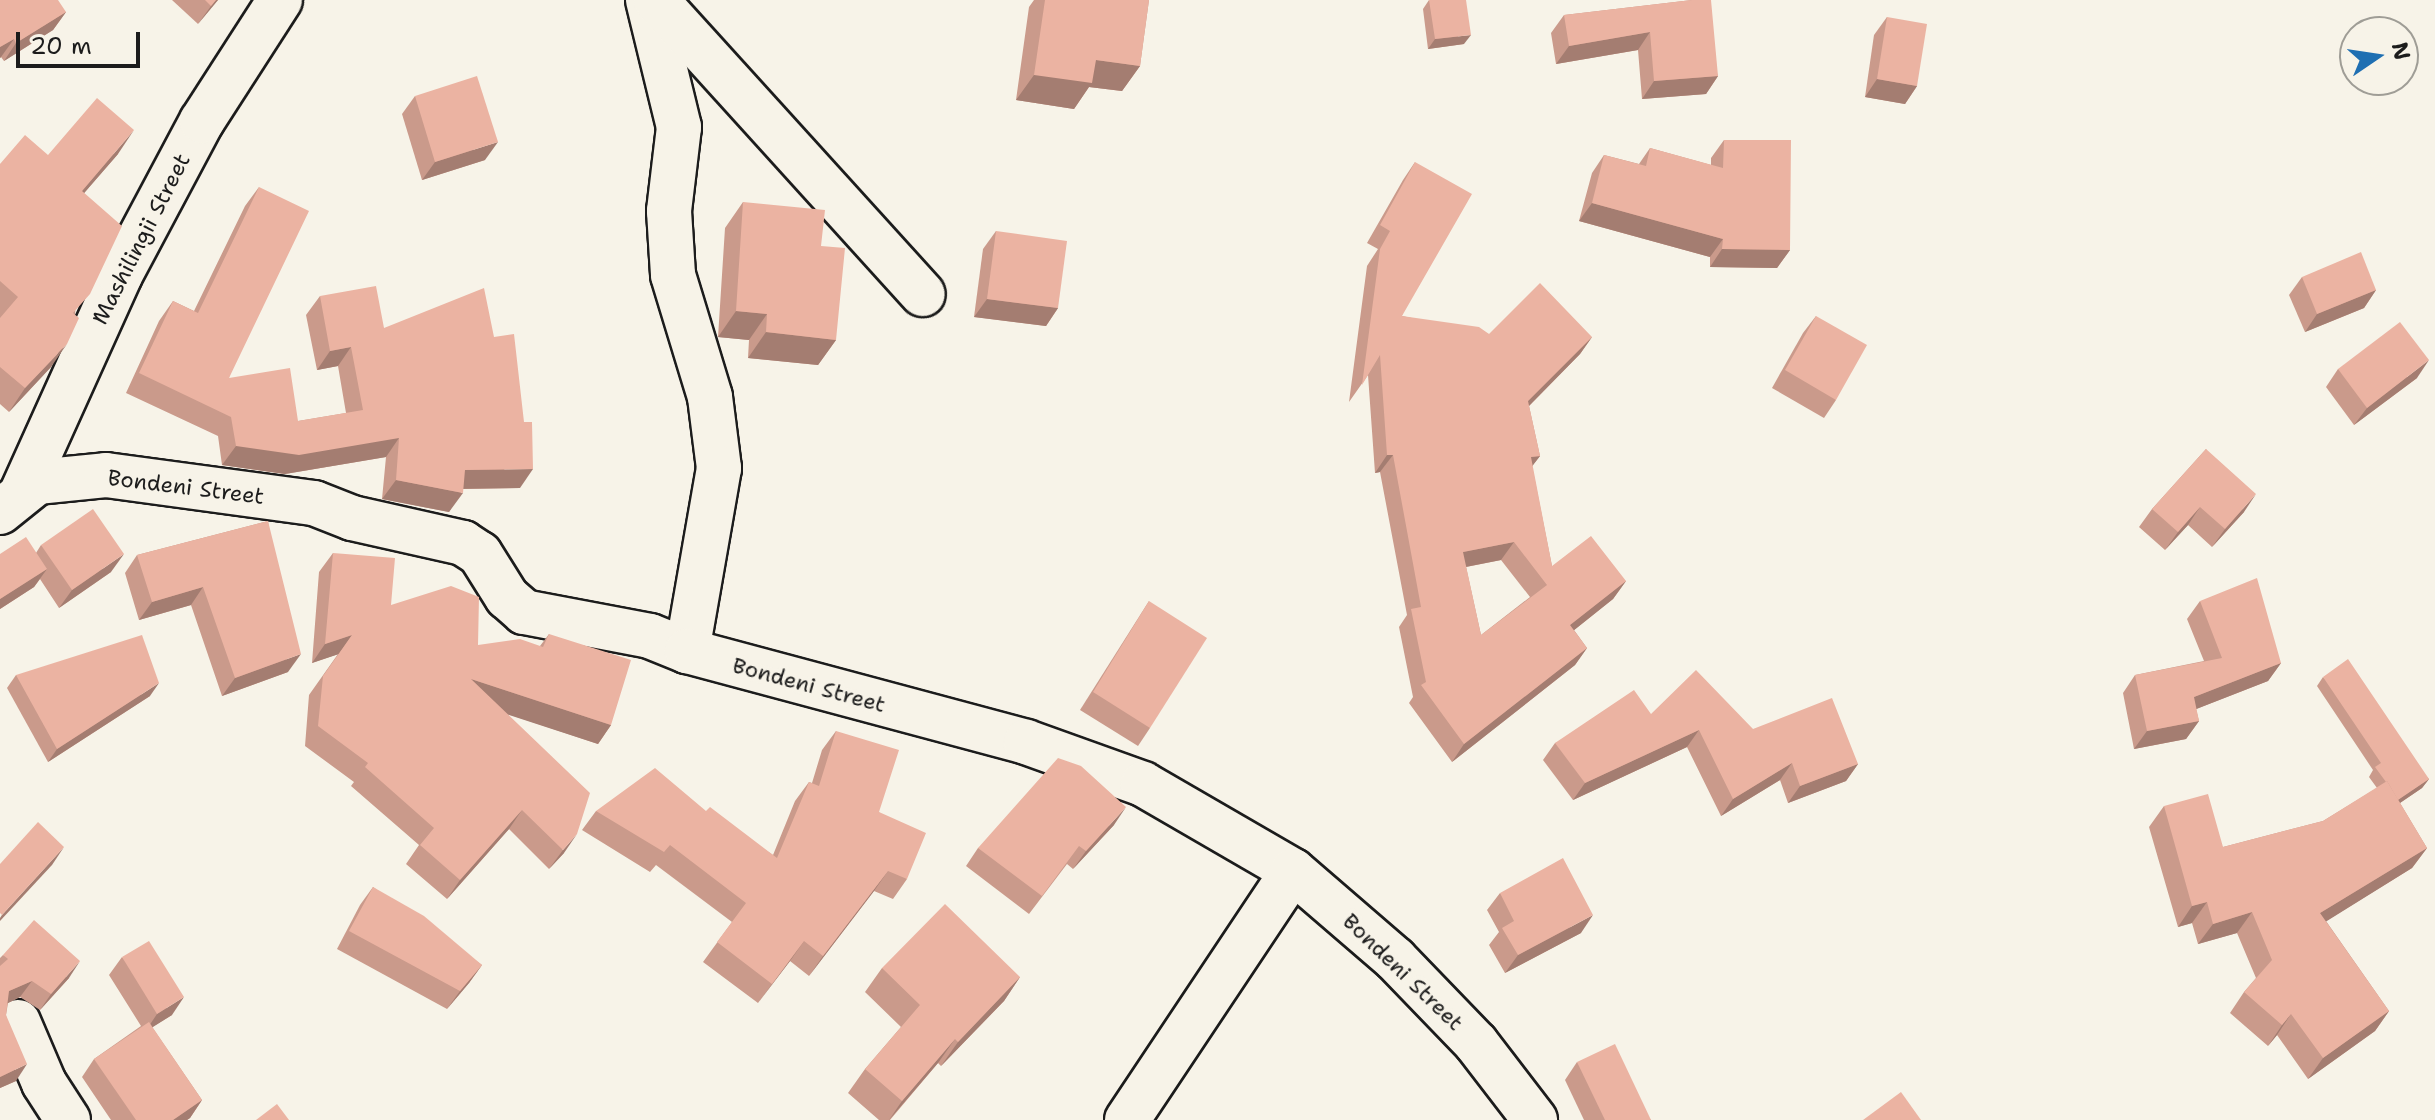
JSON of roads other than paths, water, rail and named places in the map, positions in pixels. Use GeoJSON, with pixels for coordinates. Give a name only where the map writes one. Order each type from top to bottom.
{"type":"FeatureCollection","features":[{"type":"Feature","properties":{"kind":"street","name":"Mashilingii Street"},"geometry":{"type":"LineString","coordinates":[[12,501],[120,275],[202,121],[280,0]]}},
{"type":"Feature","properties":{"kind":"street"},"geometry":{"type":"LineString","coordinates":[[648,0],[679,127],[669,211],[673,275],[710,397],[719,468],[687,651]]}},
{"type":"Feature","properties":{"kind":"street"},"geometry":{"type":"LineString","coordinates":[[656,0],[923,294]]}},
{"type":"Feature","properties":{"kind":"street","name":"Bondeni Street"},"geometry":{"type":"LineString","coordinates":[[12,501],[52,479],[106,475],[314,503],[352,518],[463,543],[480,554],[507,597],[524,612],[650,636],[687,651],[1026,742],[1143,784],[1293,871],[1395,959],[1466,1032],[1535,1120]]}},
{"type":"Feature","properties":{"kind":"street"},"geometry":{"type":"LineString","coordinates":[[1127,1120],[1293,871]]}},
{"type":"Feature","properties":{"kind":"street"},"geometry":{"type":"LineString","coordinates":[[18,1022],[44,1083],[68,1120]]}}]}
